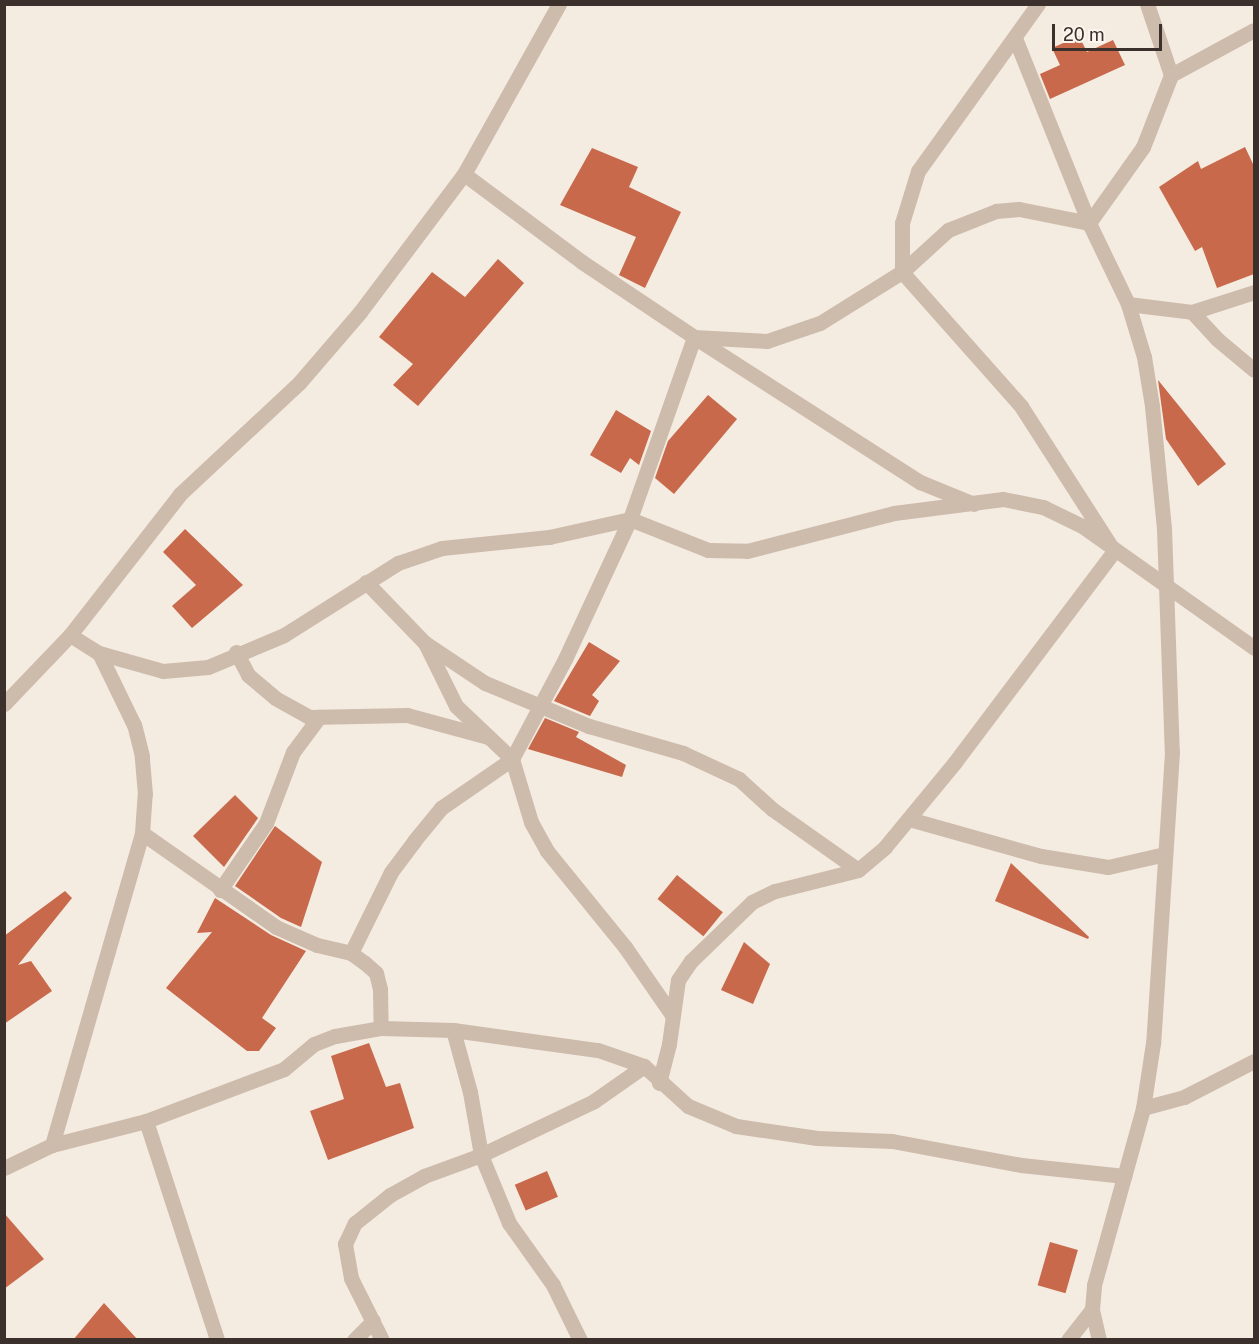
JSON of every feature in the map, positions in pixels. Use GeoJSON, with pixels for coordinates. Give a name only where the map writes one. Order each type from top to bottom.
{"type":"FeatureCollection","features":[{"type":"Feature","properties":{"kind":"street"},"geometry":{"type":"LineString","coordinates":[[4,704],[70,635],[180,494],[300,383],[330,347],[464,174],[559,4]]}},
{"type":"Feature","properties":{"kind":"street"},"geometry":{"type":"LineString","coordinates":[[1038,4],[1015,38],[961,106],[918,171],[902,223],[902,272],[1021,406],[1114,551]]}},
{"type":"Feature","properties":{"kind":"street"},"geometry":{"type":"LineString","coordinates":[[1089,223],[1143,147],[1171,75],[1147,4]]}},
{"type":"Feature","properties":{"kind":"street"},"geometry":{"type":"LineString","coordinates":[[1171,75],[1254,30]]}},
{"type":"Feature","properties":{"kind":"street"},"geometry":{"type":"LineString","coordinates":[[1015,38],[1089,223],[1128,304],[1144,357],[1152,406],[1167,588],[1172,752],[1153,1043],[1143,1108],[1092,1309],[1068,1340]]}},
{"type":"Feature","properties":{"kind":"street"},"geometry":{"type":"LineString","coordinates":[[464,174],[582,262],[694,337],[920,482],[977,505]]}},
{"type":"Feature","properties":{"kind":"street"},"geometry":{"type":"LineString","coordinates":[[694,337],[767,341],[820,323],[902,272],[948,230],[996,211],[1019,209],[1089,223]]}},
{"type":"Feature","properties":{"kind":"street"},"geometry":{"type":"LineString","coordinates":[[1128,304],[1192,312],[1254,292]]}},
{"type":"Feature","properties":{"kind":"street"},"geometry":{"type":"LineString","coordinates":[[1192,312],[1217,339],[1254,370]]}},
{"type":"Feature","properties":{"kind":"street"},"geometry":{"type":"LineString","coordinates":[[351,953],[381,890],[414,841],[441,808],[512,759],[543,704],[630,519],[694,337]]}},
{"type":"Feature","properties":{"kind":"street"},"geometry":{"type":"LineString","coordinates":[[70,635],[99,653],[163,671],[208,667],[236,652],[284,636],[398,563],[442,548],[549,537],[630,519],[708,550],[747,551],[894,513],[977,505],[1003,499],[1042,507],[1082,526],[1114,551],[1254,648]]}},
{"type":"Feature","properties":{"kind":"street"},"geometry":{"type":"LineString","coordinates":[[659,1083],[669,1044],[678,980],[692,961],[752,902],[775,891],[858,870],[909,819],[1114,551]]}},
{"type":"Feature","properties":{"kind":"street"},"geometry":{"type":"LineString","coordinates":[[366,582],[425,643],[485,683],[543,704],[589,726],[683,753],[739,779],[772,809],[858,870]]}},
{"type":"Feature","properties":{"kind":"street"},"geometry":{"type":"LineString","coordinates":[[425,643],[456,706],[512,759],[531,822],[547,851],[624,947],[672,1015]]}},
{"type":"Feature","properties":{"kind":"street"},"geometry":{"type":"LineString","coordinates":[[236,652],[248,675],[275,698],[309,717],[408,715],[491,738]]}},
{"type":"Feature","properties":{"kind":"street"},"geometry":{"type":"LineString","coordinates":[[52,1145],[142,833],[145,794],[142,756],[134,725],[99,653]]}},
{"type":"Feature","properties":{"kind":"street"},"geometry":{"type":"LineString","coordinates":[[220,890],[266,823],[293,752],[319,717]]}},
{"type":"Feature","properties":{"kind":"street"},"geometry":{"type":"LineString","coordinates":[[909,819],[1041,856],[1108,867],[1165,854]]}},
{"type":"Feature","properties":{"kind":"street"},"geometry":{"type":"LineString","coordinates":[[142,833],[220,890],[276,927],[317,945],[351,953],[376,973],[381,1028]]}},
{"type":"Feature","properties":{"kind":"street"},"geometry":{"type":"LineString","coordinates":[[4,1168],[52,1145],[146,1121],[284,1069],[314,1044],[335,1036],[381,1028],[453,1030],[518,1041],[574,1045],[644,1066],[659,1083],[688,1107],[736,1126],[817,1138],[892,1141],[1021,1165],[1124,1176]]}},
{"type":"Feature","properties":{"kind":"street"},"geometry":{"type":"LineString","coordinates":[[453,1030],[470,1092],[481,1155],[509,1223],[553,1285],[580,1340]]}},
{"type":"Feature","properties":{"kind":"street"},"geometry":{"type":"LineString","coordinates":[[1143,1108],[1185,1097],[1254,1061]]}},
{"type":"Feature","properties":{"kind":"street"},"geometry":{"type":"LineString","coordinates":[[382,1340],[351,1278],[345,1244],[355,1223],[390,1195],[424,1176],[481,1155],[594,1101],[644,1066]]}},
{"type":"Feature","properties":{"kind":"street"},"geometry":{"type":"LineString","coordinates":[[146,1121],[217,1340]]}},
{"type":"Feature","properties":{"kind":"street"},"geometry":{"type":"LineString","coordinates":[[1092,1309],[1099,1340]]}},
{"type":"Feature","properties":{"kind":"street"},"geometry":{"type":"LineString","coordinates":[[354,1340],[373,1321]]}},
{"type":"Feature","properties":{"kind":"building"},"geometry":{"type":"Polygon","coordinates":[[[1079,36],[1087,52],[1113,40],[1125,65],[1050,99],[1040,74],[1060,65],[1052,48],[1079,36]]]}},
{"type":"Feature","properties":{"kind":"building"},"geometry":{"type":"Polygon","coordinates":[[[1245,147],[1254,166],[1254,274],[1217,288],[1202,247],[1195,251],[1159,187],[1198,161],[1201,169],[1245,147]]]}},
{"type":"Feature","properties":{"kind":"building"},"geometry":{"type":"Polygon","coordinates":[[[592,148],[638,167],[629,187],[681,212],[645,288],[619,275],[636,237],[560,205],[592,148]]]}},
{"type":"Feature","properties":{"kind":"building"},"geometry":{"type":"Polygon","coordinates":[[[498,259],[524,283],[418,406],[393,385],[413,364],[379,337],[432,272],[465,297],[498,259]]]}},
{"type":"Feature","properties":{"kind":"building"},"geometry":{"type":"Polygon","coordinates":[[[1158,380],[1226,464],[1198,486],[1166,439],[1158,380]]]}},
{"type":"Feature","properties":{"kind":"building"},"geometry":{"type":"Polygon","coordinates":[[[708,395],[737,419],[674,494],[655,478],[668,441],[708,395]]]}},
{"type":"Feature","properties":{"kind":"building"},"geometry":{"type":"Polygon","coordinates":[[[616,410],[651,431],[639,465],[630,458],[621,473],[590,455],[616,410]]]}},
{"type":"Feature","properties":{"kind":"building"},"geometry":{"type":"Polygon","coordinates":[[[185,529],[243,585],[192,628],[172,606],[196,585],[163,552],[185,529]]]}},
{"type":"Feature","properties":{"kind":"building"},"geometry":{"type":"Polygon","coordinates":[[[589,642],[620,661],[592,695],[599,701],[590,716],[554,701],[589,642]]]}},
{"type":"Feature","properties":{"kind":"building"},"geometry":{"type":"Polygon","coordinates":[[[545,718],[579,732],[576,737],[626,765],[622,777],[528,749],[545,718]]]}},
{"type":"Feature","properties":{"kind":"building"},"geometry":{"type":"Polygon","coordinates":[[[235,795],[258,818],[224,867],[193,836],[235,795]]]}},
{"type":"Feature","properties":{"kind":"building"},"geometry":{"type":"Polygon","coordinates":[[[275,826],[322,862],[301,927],[281,918],[235,886],[275,826]]]}},
{"type":"Feature","properties":{"kind":"building"},"geometry":{"type":"Polygon","coordinates":[[[1011,863],[1089,937],[1088,939],[995,901],[1011,863]]]}},
{"type":"Feature","properties":{"kind":"building"},"geometry":{"type":"Polygon","coordinates":[[[677,875],[723,912],[703,936],[657,899],[677,875]]]}},
{"type":"Feature","properties":{"kind":"building"},"geometry":{"type":"Polygon","coordinates":[[[65,891],[72,898],[18,965],[31,961],[52,991],[4,1024],[4,936],[65,891]]]}},
{"type":"Feature","properties":{"kind":"building"},"geometry":{"type":"Polygon","coordinates":[[[215,898],[271,935],[306,951],[262,1018],[276,1028],[259,1051],[247,1051],[166,988],[212,932],[197,933],[215,898]]]}},
{"type":"Feature","properties":{"kind":"building"},"geometry":{"type":"Polygon","coordinates":[[[744,942],[770,964],[753,1004],[721,990],[744,942]]]}},
{"type":"Feature","properties":{"kind":"building"},"geometry":{"type":"Polygon","coordinates":[[[369,1043],[386,1087],[400,1083],[414,1128],[328,1160],[310,1111],[344,1099],[331,1056],[369,1043]]]}},
{"type":"Feature","properties":{"kind":"building"},"geometry":{"type":"Polygon","coordinates":[[[547,1171],[558,1197],[526,1210],[515,1185],[547,1171]]]}},
{"type":"Feature","properties":{"kind":"building"},"geometry":{"type":"Polygon","coordinates":[[[4,1213],[44,1259],[4,1289],[4,1213]]]}},
{"type":"Feature","properties":{"kind":"building"},"geometry":{"type":"Polygon","coordinates":[[[1050,1242],[1078,1250],[1065,1293],[1038,1285],[1050,1242]]]}},
{"type":"Feature","properties":{"kind":"building"},"geometry":{"type":"Polygon","coordinates":[[[104,1303],[138,1340],[73,1340],[104,1303]]]}}]}
